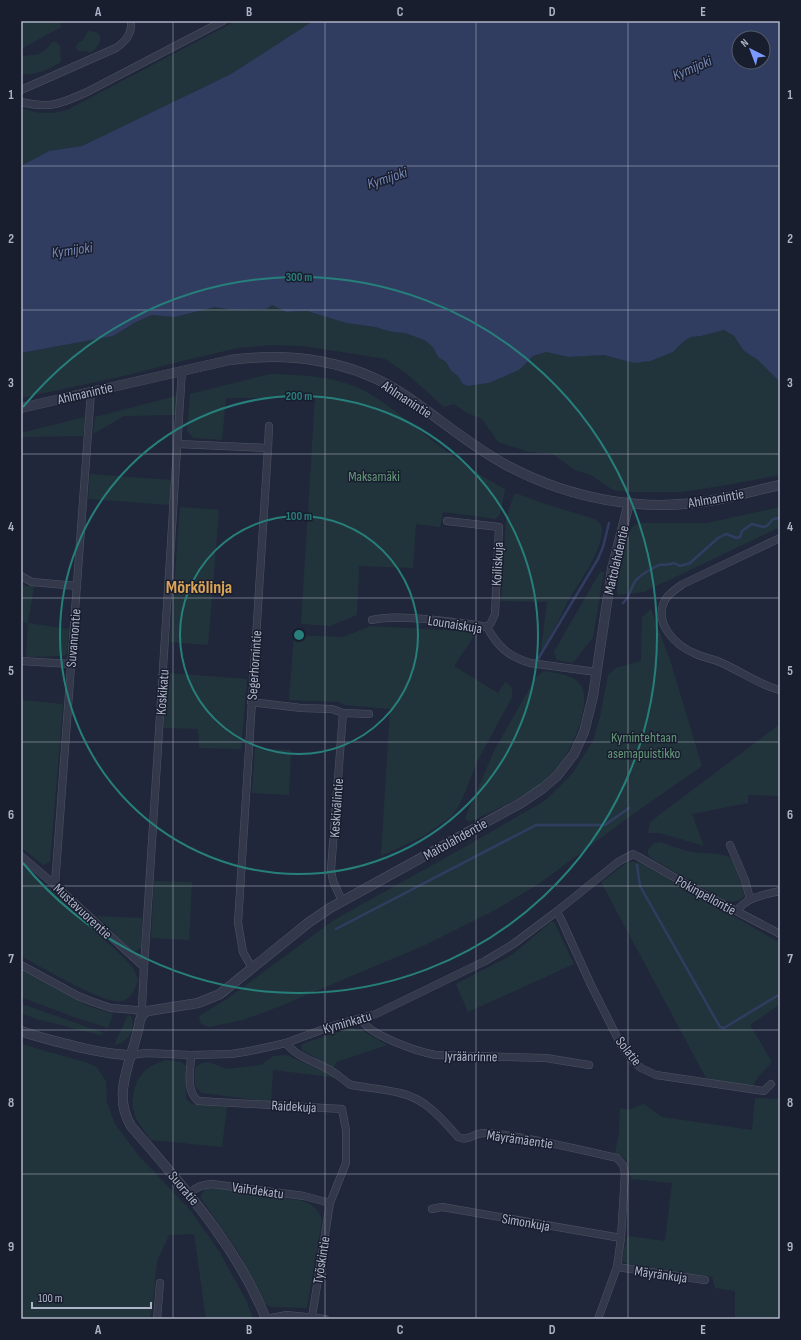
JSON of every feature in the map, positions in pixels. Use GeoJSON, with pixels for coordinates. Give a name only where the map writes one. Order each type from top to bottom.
{"type":"FeatureCollection","features":[{"type":"Feature","properties":{"kind":"street"},"geometry":{"type":"LineString","coordinates":[[21,90],[116,48],[128,38],[131,32],[131,21]]}},
{"type":"Feature","properties":{"kind":"street"},"geometry":{"type":"LineString","coordinates":[[21,102],[43,106],[51,106],[63,102],[87,92],[223,21]]}},
{"type":"Feature","properties":{"kind":"street","name":"Ahlmanintie"},"geometry":{"type":"LineString","coordinates":[[21,408],[230,360],[259,357],[307,358],[349,368],[376,379],[402,393],[474,445],[499,461],[523,473],[585,495],[612,501],[655,505],[690,503],[717,499],[780,485]]}},
{"type":"Feature","properties":{"kind":"street","name":"Koskikatu"},"geometry":{"type":"LineString","coordinates":[[143,1014],[144,967],[182,370]]}},
{"type":"Feature","properties":{"kind":"street","name":"Suvannontie"},"geometry":{"type":"LineString","coordinates":[[55,885],[91,392]]}},
{"type":"Feature","properties":{"kind":"street","name":"Segerhornintie"},"geometry":{"type":"LineString","coordinates":[[252,968],[243,952],[238,923],[269,426]]}},
{"type":"Feature","properties":{"kind":"street"},"geometry":{"type":"LineString","coordinates":[[178,444],[268,448]]}},
{"type":"Feature","properties":{"kind":"street","name":"Maitolahdentie"},"geometry":{"type":"LineString","coordinates":[[143,1014],[148,1011],[198,1003],[211,998],[232,985],[308,923],[342,901],[521,803],[551,782],[563,770],[580,743],[589,715],[612,569],[629,503]]}},
{"type":"Feature","properties":{"kind":"street","name":"Koiliskuja"},"geometry":{"type":"LineString","coordinates":[[447,521],[499,527],[495,614],[491,623],[487,627]]}},
{"type":"Feature","properties":{"kind":"street"},"geometry":{"type":"LineString","coordinates":[[780,538],[683,584],[672,592],[665,600],[662,611],[662,622],[668,634],[678,645],[696,654],[720,662],[767,687],[780,690]]}},
{"type":"Feature","properties":{"kind":"street"},"geometry":{"type":"LineString","coordinates":[[21,576],[32,582],[77,586]]}},
{"type":"Feature","properties":{"kind":"street","name":"Lounaiskuja"},"geometry":{"type":"LineString","coordinates":[[372,620],[381,618],[400,618],[458,622],[487,627],[494,640],[511,656],[519,660],[530,663],[596,672]]}},
{"type":"Feature","properties":{"kind":"street"},"geometry":{"type":"LineString","coordinates":[[21,660],[71,664]]}},
{"type":"Feature","properties":{"kind":"street"},"geometry":{"type":"LineString","coordinates":[[251,702],[302,708],[332,709],[343,713],[369,714]]}},
{"type":"Feature","properties":{"kind":"street","name":"Keskivälintie"},"geometry":{"type":"LineString","coordinates":[[342,901],[333,881],[331,870],[343,713]]}},
{"type":"Feature","properties":{"kind":"street"},"geometry":{"type":"LineString","coordinates":[[730,845],[750,899]]}},
{"type":"Feature","properties":{"kind":"street","name":"Pokinpellontie"},"geometry":{"type":"LineString","coordinates":[[633,854],[691,887],[780,934]]}},
{"type":"Feature","properties":{"kind":"street","name":"Kyminkatu"},"geometry":{"type":"LineString","coordinates":[[21,1031],[50,1040],[118,1055],[146,1053],[191,1055],[238,1053],[286,1043],[326,1028],[361,1019],[388,1009],[485,961],[512,945],[618,862],[633,854]]}},
{"type":"Feature","properties":{"kind":"street","name":"Mustavuorentie"},"geometry":{"type":"LineString","coordinates":[[21,856],[55,885],[144,967]]}},
{"type":"Feature","properties":{"kind":"street"},"geometry":{"type":"LineString","coordinates":[[736,911],[741,904],[750,899],[780,891]]}},
{"type":"Feature","properties":{"kind":"street","name":"Solatie"},"geometry":{"type":"LineString","coordinates":[[556,912],[560,917],[591,985],[621,1045],[634,1062],[641,1068],[656,1075],[764,1091],[771,1084]]}},
{"type":"Feature","properties":{"kind":"street"},"geometry":{"type":"LineString","coordinates":[[21,965],[78,996],[111,1008],[136,1010],[143,1014],[140,1020],[137,1037],[130,1055]]}},
{"type":"Feature","properties":{"kind":"street","name":"Jyräänrinne"},"geometry":{"type":"LineString","coordinates":[[361,1019],[367,1026],[383,1036],[436,1056],[546,1058],[589,1065]]}},
{"type":"Feature","properties":{"kind":"street","name":"Mäyrämäentie"},"geometry":{"type":"LineString","coordinates":[[286,1043],[291,1049],[334,1072],[344,1081],[351,1084],[402,1093],[416,1099],[438,1115],[458,1138],[465,1140],[483,1133],[495,1134],[556,1144],[616,1158],[623,1165],[625,1173],[621,1238],[616,1267],[598,1319]]}},
{"type":"Feature","properties":{"kind":"street","name":"Suoratie"},"geometry":{"type":"LineString","coordinates":[[130,1055],[123,1087],[125,1115],[131,1126],[189,1194],[223,1238],[245,1273],[266,1319]]}},
{"type":"Feature","properties":{"kind":"street","name":"Raidekuja"},"geometry":{"type":"LineString","coordinates":[[191,1055],[191,1091],[194,1098],[198,1101],[342,1109],[346,1130],[346,1163],[330,1203]]}},
{"type":"Feature","properties":{"kind":"street","name":"Vaihdekatu"},"geometry":{"type":"LineString","coordinates":[[189,1194],[197,1187],[212,1184],[304,1196],[330,1203]]}},
{"type":"Feature","properties":{"kind":"street","name":"Työskintie"},"geometry":{"type":"LineString","coordinates":[[312,1317],[330,1203]]}},
{"type":"Feature","properties":{"kind":"street","name":"Simonkuja"},"geometry":{"type":"LineString","coordinates":[[432,1209],[442,1207],[621,1238]]}},
{"type":"Feature","properties":{"kind":"street","name":"Mäyränkuja"},"geometry":{"type":"LineString","coordinates":[[616,1267],[705,1280]]}},
{"type":"Feature","properties":{"kind":"street"},"geometry":{"type":"LineString","coordinates":[[157,1319],[160,1283]]}},
{"type":"Feature","properties":{"kind":"street"},"geometry":{"type":"LineString","coordinates":[[266,1319],[287,1315],[325,1319]]}},
{"type":"Feature","properties":{"kind":"green space"},"geometry":{"type":"Polygon","coordinates":[[[21,21],[59,21],[61,27],[21,49],[21,21]]]}},
{"type":"Feature","properties":{"kind":"green space"},"geometry":{"type":"Polygon","coordinates":[[[236,21],[313,21],[231,74],[82,146],[49,151],[21,166],[21,108],[44,113],[54,113],[67,110],[236,21]]]}},
{"type":"Feature","properties":{"kind":"green space"},"geometry":{"type":"Polygon","coordinates":[[[88,31],[96,32],[100,36],[99,44],[90,53],[86,51],[78,51],[76,47],[78,43],[83,40],[88,31]]]}},
{"type":"Feature","properties":{"kind":"green space"},"geometry":{"type":"Polygon","coordinates":[[[54,41],[60,46],[61,61],[42,71],[32,74],[21,74],[21,56],[42,53],[54,41]]]}},
{"type":"Feature","properties":{"kind":"green space"},"geometry":{"type":"Polygon","coordinates":[[[272,305],[286,312],[307,311],[346,323],[405,333],[424,340],[433,347],[438,357],[446,362],[451,371],[458,376],[462,383],[467,386],[489,383],[519,370],[533,356],[546,352],[569,357],[604,355],[634,363],[673,352],[683,342],[691,337],[724,330],[734,336],[744,351],[758,360],[780,382],[780,475],[681,492],[632,492],[613,490],[591,475],[575,470],[553,454],[529,452],[498,442],[482,419],[467,413],[454,404],[444,407],[406,373],[385,359],[304,346],[271,345],[238,348],[128,375],[21,398],[21,353],[113,336],[136,322],[152,315],[175,317],[215,307],[232,310],[272,305]]]}},
{"type":"Feature","properties":{"kind":"green space","name":"Maksamäki"},"geometry":{"type":"Polygon","coordinates":[[[270,374],[309,376],[329,379],[357,387],[365,391],[388,406],[456,458],[505,489],[500,514],[496,519],[443,512],[440,527],[416,524],[413,568],[359,566],[357,615],[330,626],[301,624],[315,398],[226,398],[222,440],[193,438],[187,431],[190,394],[270,374]]]}},
{"type":"Feature","properties":{"kind":"green space"},"geometry":{"type":"Polygon","coordinates":[[[176,396],[176,415],[124,416],[93,434],[95,417],[176,396]]]}},
{"type":"Feature","properties":{"kind":"green space"},"geometry":{"type":"Polygon","coordinates":[[[85,417],[83,436],[21,437],[21,433],[85,417]]]}},
{"type":"Feature","properties":{"kind":"green space"},"geometry":{"type":"Polygon","coordinates":[[[90,474],[171,480],[170,505],[88,499],[90,474]]]}},
{"type":"Feature","properties":{"kind":"green space"},"geometry":{"type":"Polygon","coordinates":[[[515,494],[595,519],[602,526],[600,541],[593,559],[567,603],[540,657],[547,602],[501,601],[506,519],[515,494]]]}},
{"type":"Feature","properties":{"kind":"green space"},"geometry":{"type":"Polygon","coordinates":[[[180,507],[219,510],[208,645],[170,642],[180,507]]]}},
{"type":"Feature","properties":{"kind":"green space"},"geometry":{"type":"Polygon","coordinates":[[[780,507],[780,527],[644,592],[617,595],[620,566],[626,541],[631,529],[636,525],[642,523],[707,523],[780,507]]]}},
{"type":"Feature","properties":{"kind":"green space"},"geometry":{"type":"Polygon","coordinates":[[[600,572],[604,572],[593,637],[573,663],[557,660],[554,652],[600,572]]]}},
{"type":"Feature","properties":{"kind":"green space"},"geometry":{"type":"Polygon","coordinates":[[[21,584],[25,586],[34,586],[28,623],[21,622],[21,584]]]}},
{"type":"Feature","properties":{"kind":"green space","name":"Kymintehtaan asemapuistikko"},"geometry":{"type":"Polygon","coordinates":[[[651,609],[670,660],[702,766],[629,817],[540,883],[497,909],[425,945],[283,1005],[243,1020],[209,1027],[201,1024],[199,1016],[227,999],[334,920],[546,800],[572,774],[593,741],[600,717],[608,675],[616,668],[641,661],[642,617],[651,609]]]}},
{"type":"Feature","properties":{"kind":"green space"},"geometry":{"type":"Polygon","coordinates":[[[28,623],[69,629],[67,653],[64,656],[26,657],[28,623]]]}},
{"type":"Feature","properties":{"kind":"green space"},"geometry":{"type":"Polygon","coordinates":[[[371,626],[477,632],[454,666],[498,693],[505,682],[512,688],[512,697],[478,760],[460,804],[452,816],[424,836],[381,856],[390,709],[345,705],[339,702],[289,700],[294,635],[343,637],[371,626]]]}},
{"type":"Feature","properties":{"kind":"green space"},"geometry":{"type":"Polygon","coordinates":[[[544,671],[571,677],[578,682],[583,689],[583,710],[572,744],[557,768],[539,785],[514,801],[469,822],[465,818],[495,749],[536,677],[544,671]]]}},
{"type":"Feature","properties":{"kind":"green space"},"geometry":{"type":"Polygon","coordinates":[[[167,673],[247,679],[241,749],[199,748],[198,729],[164,728],[167,673]]]}},
{"type":"Feature","properties":{"kind":"green space"},"geometry":{"type":"Polygon","coordinates":[[[21,700],[63,704],[50,862],[43,865],[21,847],[21,700]]]}},
{"type":"Feature","properties":{"kind":"green space"},"geometry":{"type":"Polygon","coordinates":[[[780,724],[780,796],[748,795],[748,803],[692,814],[704,846],[660,833],[648,833],[650,822],[780,724]]]}},
{"type":"Feature","properties":{"kind":"green space"},"geometry":{"type":"Polygon","coordinates":[[[255,748],[291,750],[289,795],[252,793],[255,748]]]}},
{"type":"Feature","properties":{"kind":"green space"},"geometry":{"type":"Polygon","coordinates":[[[660,842],[697,853],[720,854],[729,857],[739,875],[744,896],[736,901],[726,901],[654,860],[648,855],[648,850],[654,843],[660,842]]]}},
{"type":"Feature","properties":{"kind":"green space"},"geometry":{"type":"Polygon","coordinates":[[[21,862],[133,968],[138,979],[135,989],[128,998],[122,1001],[114,1001],[102,997],[72,984],[21,956],[21,862]]]}},
{"type":"Feature","properties":{"kind":"green space"},"geometry":{"type":"Polygon","coordinates":[[[628,862],[636,862],[644,865],[780,943],[780,1004],[750,1025],[772,1062],[758,1077],[752,1087],[706,1078],[601,882],[628,862]]]}},
{"type":"Feature","properties":{"kind":"green space"},"geometry":{"type":"Polygon","coordinates":[[[154,881],[192,882],[189,940],[151,938],[154,881]]]}},
{"type":"Feature","properties":{"kind":"green space"},"geometry":{"type":"Polygon","coordinates":[[[97,916],[142,918],[141,948],[134,952],[97,916]]]}},
{"type":"Feature","properties":{"kind":"green space"},"geometry":{"type":"Polygon","coordinates":[[[551,922],[554,922],[574,964],[468,1012],[456,984],[512,955],[551,922]]]}},
{"type":"Feature","properties":{"kind":"green space"},"geometry":{"type":"Polygon","coordinates":[[[21,970],[88,1006],[113,1014],[108,1028],[21,997],[21,970]]]}},
{"type":"Feature","properties":{"kind":"green space"},"geometry":{"type":"Polygon","coordinates":[[[21,1004],[104,1033],[100,1035],[37,1019],[21,1013],[21,1004]]]}},
{"type":"Feature","properties":{"kind":"green space"},"geometry":{"type":"Polygon","coordinates":[[[128,1015],[131,1016],[133,1021],[132,1031],[127,1039],[114,1045],[128,1015]]]}},
{"type":"Feature","properties":{"kind":"green space"},"geometry":{"type":"Polygon","coordinates":[[[351,1028],[361,1030],[387,1045],[336,1062],[334,1068],[302,1050],[302,1044],[351,1028]]]}},
{"type":"Feature","properties":{"kind":"green space"},"geometry":{"type":"Polygon","coordinates":[[[21,1044],[88,1063],[96,1067],[106,1081],[107,1103],[115,1124],[138,1155],[190,1210],[219,1251],[247,1302],[253,1319],[206,1319],[194,1234],[169,1235],[157,1261],[150,1319],[21,1319],[21,1044]]]}},
{"type":"Feature","properties":{"kind":"green space"},"geometry":{"type":"Polygon","coordinates":[[[286,1055],[339,1078],[273,1070],[271,1102],[202,1093],[195,1086],[195,1070],[197,1066],[202,1063],[209,1062],[227,1069],[261,1065],[273,1056],[286,1055]]]}},
{"type":"Feature","properties":{"kind":"green space"},"geometry":{"type":"Polygon","coordinates":[[[165,1060],[181,1062],[186,1066],[186,1099],[192,1104],[227,1107],[222,1147],[151,1140],[138,1122],[133,1109],[133,1094],[138,1081],[141,1075],[148,1068],[165,1060]]]}},
{"type":"Feature","properties":{"kind":"green space"},"geometry":{"type":"Polygon","coordinates":[[[755,1098],[780,1099],[780,1319],[735,1319],[735,1291],[715,1288],[712,1277],[628,1264],[622,1261],[627,1236],[665,1241],[672,1183],[631,1179],[627,1163],[623,1157],[615,1153],[619,1133],[620,1108],[628,1110],[644,1104],[662,1117],[752,1130],[755,1098]]]}},
{"type":"Feature","properties":{"kind":"green space"},"geometry":{"type":"Polygon","coordinates":[[[216,1188],[303,1201],[313,1206],[318,1211],[322,1221],[307,1308],[271,1307],[266,1305],[236,1248],[200,1197],[205,1189],[216,1188]]]}},
{"type":"Feature","properties":{"kind":"water","name":"Kymijoki"},"geometry":{"type":"Polygon","coordinates":[[[313,21],[780,21],[780,382],[758,360],[744,351],[734,336],[724,330],[691,337],[683,342],[673,352],[650,361],[634,363],[604,355],[569,357],[546,352],[533,356],[519,370],[489,383],[467,386],[462,383],[458,376],[451,371],[446,362],[438,357],[433,347],[424,340],[405,333],[346,323],[307,311],[286,312],[272,305],[266,309],[232,310],[215,307],[175,317],[152,315],[136,322],[113,336],[21,353],[21,166],[49,151],[82,146],[231,74],[313,21]]]}},
{"type":"Feature","properties":{"kind":"waterway"},"geometry":{"type":"LineString","coordinates":[[623,603],[628,597],[637,579],[659,565],[674,563],[680,566],[690,563],[718,538],[726,534],[737,538],[740,537],[742,531],[752,524],[763,527],[767,526],[773,519],[780,518]]}},
{"type":"Feature","properties":{"kind":"waterway"},"geometry":{"type":"LineString","coordinates":[[538,659],[598,559],[603,547],[609,523]]}},
{"type":"Feature","properties":{"kind":"waterway"},"geometry":{"type":"LineString","coordinates":[[336,929],[536,825],[605,825],[629,808]]}},
{"type":"Feature","properties":{"kind":"waterway"},"geometry":{"type":"LineString","coordinates":[[637,865],[640,886],[720,1027],[724,1028],[780,994]]}},
{"type":"Feature","properties":{"kind":"district","name":"Mörkölinja"},"geometry":{"type":"Point","coordinates":[199,587]}}]}
